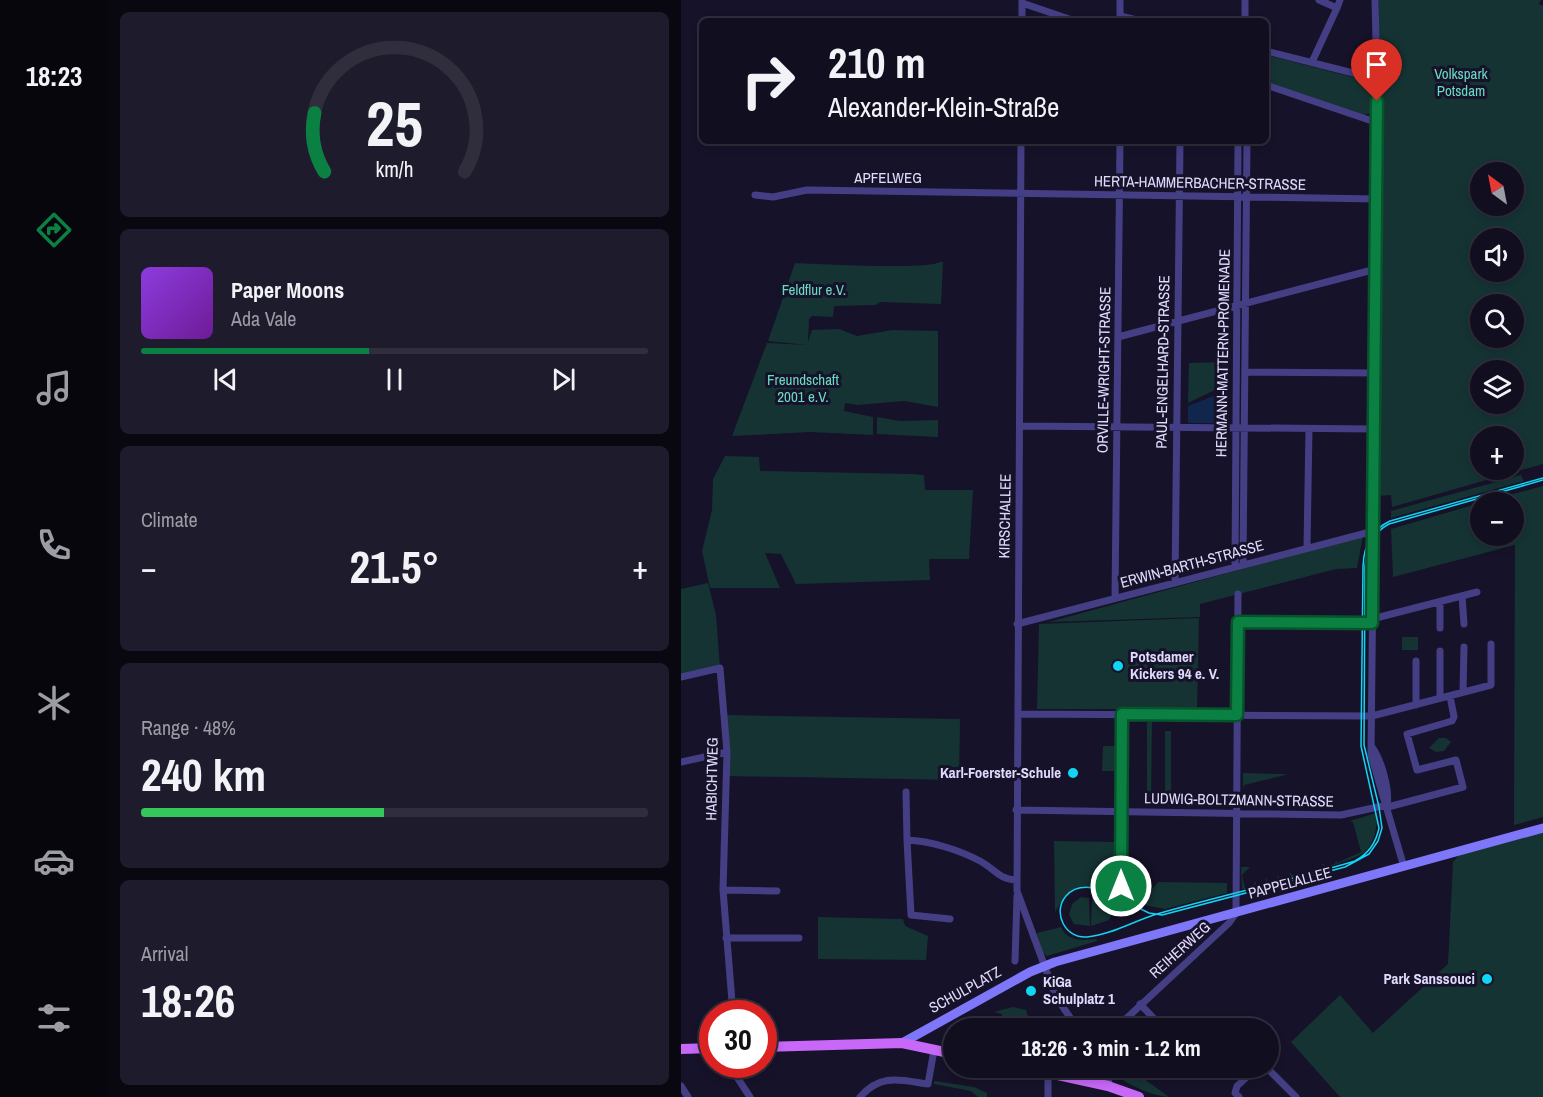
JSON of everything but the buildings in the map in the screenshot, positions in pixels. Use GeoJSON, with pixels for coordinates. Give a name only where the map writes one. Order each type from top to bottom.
{"type":"FeatureCollection","features":[{"type":"Feature","properties":{"kind":"main road"},"geometry":{"type":"LineString","coordinates":[[777,1047],[902,1043],[943,1052]]}},
{"type":"Feature","properties":{"kind":"main road"},"geometry":{"type":"LineString","coordinates":[[681,1049],[699,1048]]}},
{"type":"Feature","properties":{"kind":"main road"},"geometry":{"type":"LineString","coordinates":[[1074,1078],[1108,1086],[1139,1097]]}},
{"type":"Feature","properties":{"kind":"street"},"geometry":{"type":"LineString","coordinates":[[1120,0],[1120,18]]}},
{"type":"Feature","properties":{"kind":"street"},"geometry":{"type":"LineString","coordinates":[[1245,0],[1245,18]]}},
{"type":"Feature","properties":{"kind":"street"},"geometry":{"type":"LineString","coordinates":[[1319,0],[1337,8]]}},
{"type":"Feature","properties":{"kind":"street"},"geometry":{"type":"LineString","coordinates":[[1312,63],[1341,0]]}},
{"type":"Feature","properties":{"kind":"street"},"geometry":{"type":"LineString","coordinates":[[1375,0],[1378,123],[1372,621],[1373,747],[1371,755],[1383,799],[1388,806],[1404,867]]}},
{"type":"Feature","properties":{"kind":"street"},"geometry":{"type":"LineString","coordinates":[[1022,18],[1022,2],[1067,18]]}},
{"type":"Feature","properties":{"kind":"street"},"geometry":{"type":"LineString","coordinates":[[1269,52],[1377,79]]}},
{"type":"Feature","properties":{"kind":"street"},"geometry":{"type":"LineString","coordinates":[[1269,86],[1378,123]]}},
{"type":"Feature","properties":{"kind":"street","name":"KIRSCHALLEE"},"geometry":{"type":"LineString","coordinates":[[1015,962],[1021,144]]}},
{"type":"Feature","properties":{"kind":"street","name":"ORVILLE-WRIGHT-STRASSE"},"geometry":{"type":"LineString","coordinates":[[1115,598],[1120,144]]}},
{"type":"Feature","properties":{"kind":"street","name":"PAUL-ENGELHARD-STRASSE"},"geometry":{"type":"LineString","coordinates":[[1175,583],[1180,144]]}},
{"type":"Feature","properties":{"kind":"street","name":"HERMANN-MATTERN-PROMENADE"},"geometry":{"type":"LineString","coordinates":[[1235,566],[1239,144]]}},
{"type":"Feature","properties":{"kind":"street","name":"HERMANN-MATTERN-PROMENADE"},"geometry":{"type":"LineString","coordinates":[[1243,564],[1247,144]]}},
{"type":"Feature","properties":{"kind":"street","name":"APFELWEG"},"geometry":{"type":"LineString","coordinates":[[755,195],[773,197],[807,190],[1022,194]]}},
{"type":"Feature","properties":{"kind":"street","name":"HERTA-HAMMERBACHER-STRASSE"},"geometry":{"type":"LineString","coordinates":[[1022,194],[1377,199]]}},
{"type":"Feature","properties":{"kind":"street"},"geometry":{"type":"LineString","coordinates":[[1118,337],[1376,268]]}},
{"type":"Feature","properties":{"kind":"street"},"geometry":{"type":"LineString","coordinates":[[1246,372],[1375,372]]}},
{"type":"Feature","properties":{"kind":"street"},"geometry":{"type":"LineString","coordinates":[[1020,426],[1374,429]]}},
{"type":"Feature","properties":{"kind":"street"},"geometry":{"type":"LineString","coordinates":[[1307,547],[1309,429]]}},
{"type":"Feature","properties":{"kind":"street","name":"ERWIN-BARTH-STRASSE"},"geometry":{"type":"LineString","coordinates":[[1017,624],[1374,531]]}},
{"type":"Feature","properties":{"kind":"street"},"geometry":{"type":"LineString","coordinates":[[1238,622],[1372,621],[1477,592]]}},
{"type":"Feature","properties":{"kind":"street"},"geometry":{"type":"LineString","coordinates":[[1236,912],[1238,594]]}},
{"type":"Feature","properties":{"kind":"street"},"geometry":{"type":"LineString","coordinates":[[1462,596],[1464,624]]}},
{"type":"Feature","properties":{"kind":"street"},"geometry":{"type":"LineString","coordinates":[[1440,602],[1440,628]]}},
{"type":"Feature","properties":{"kind":"street"},"geometry":{"type":"LineString","coordinates":[[1018,714],[1372,716],[1491,685],[1491,644]]}},
{"type":"Feature","properties":{"kind":"street"},"geometry":{"type":"LineString","coordinates":[[1463,693],[1464,647]]}},
{"type":"Feature","properties":{"kind":"street"},"geometry":{"type":"LineString","coordinates":[[1440,651],[1440,698]]}},
{"type":"Feature","properties":{"kind":"street"},"geometry":{"type":"LineString","coordinates":[[1416,661],[1416,705]]}},
{"type":"Feature","properties":{"kind":"street","name":"HABICHTWEG"},"geometry":{"type":"LineString","coordinates":[[681,676],[720,668],[727,752],[723,890],[732,1000]]}},
{"type":"Feature","properties":{"kind":"street","name":"LUDWIG-BOLTZMANN-STRASSE"},"geometry":{"type":"LineString","coordinates":[[1016,810],[1345,815],[1463,787],[1456,759],[1417,770],[1407,734],[1452,721],[1454,717],[1450,696]]}},
{"type":"Feature","properties":{"kind":"street"},"geometry":{"type":"LineString","coordinates":[[1121,886],[1122,714]]}},
{"type":"Feature","properties":{"kind":"street"},"geometry":{"type":"LineString","coordinates":[[681,762],[727,752]]}},
{"type":"Feature","properties":{"kind":"street"},"geometry":{"type":"LineString","coordinates":[[906,792],[911,915],[950,919]]}},
{"type":"Feature","properties":{"kind":"street","name":"PAPPELALLEE"},"geometry":{"type":"LineString","coordinates":[[1044,966],[1543,828]]}},
{"type":"Feature","properties":{"kind":"street"},"geometry":{"type":"LineString","coordinates":[[907,840],[926,841],[981,862],[1004,879],[1017,880]]}},
{"type":"Feature","properties":{"kind":"street"},"geometry":{"type":"LineString","coordinates":[[723,890],[777,891]]}},
{"type":"Feature","properties":{"kind":"street","name":"KIRSCHALLEE"},"geometry":{"type":"LineString","coordinates":[[1017,891],[1056,997],[1070,1018]]}},
{"type":"Feature","properties":{"kind":"street","name":"REIHERWEG"},"geometry":{"type":"LineString","coordinates":[[1126,1018],[1229,923],[1236,912]]}},
{"type":"Feature","properties":{"kind":"street"},"geometry":{"type":"LineString","coordinates":[[726,938],[799,938]]}},
{"type":"Feature","properties":{"kind":"street","name":"SCHULPLATZ"},"geometry":{"type":"LineString","coordinates":[[902,1043],[1044,966]]}},
{"type":"Feature","properties":{"kind":"street"},"geometry":{"type":"LineString","coordinates":[[1140,1004],[1153,1018]]}},
{"type":"Feature","properties":{"kind":"street"},"geometry":{"type":"LineString","coordinates":[[860,1097],[869,1086],[891,1079],[929,1084],[934,1050]]}},
{"type":"Feature","properties":{"kind":"street"},"geometry":{"type":"LineString","coordinates":[[738,1078],[750,1097]]}},
{"type":"Feature","properties":{"kind":"street"},"geometry":{"type":"LineString","coordinates":[[1048,1078],[1048,1097]]}},
{"type":"Feature","properties":{"kind":"street"},"geometry":{"type":"LineString","coordinates":[[1108,1086],[1109,1078]]}},
{"type":"Feature","properties":{"kind":"street"},"geometry":{"type":"LineString","coordinates":[[1239,1097],[1235,1093],[1237,1086],[1246,1078]]}},
{"type":"Feature","properties":{"kind":"street"},"geometry":{"type":"LineString","coordinates":[[1277,1078],[1296,1097]]}},
{"type":"Feature","properties":{"kind":"street"},"geometry":{"type":"LineString","coordinates":[[681,1086],[688,1097]]}},
{"type":"Feature","properties":{"kind":"green space","name":"Volkspark Potsdam"},"geometry":{"type":"Polygon","coordinates":[[[1379,0],[1541,0],[1539,4],[1543,6],[1543,464],[1524,469],[1524,426],[1470,426],[1470,480],[1487,480],[1392,507],[1391,495],[1377,496],[1379,0]]]}},
{"type":"Feature","properties":{"kind":"green space"},"geometry":{"type":"Polygon","coordinates":[[[1269,56],[1372,82],[1373,112],[1364,115],[1269,83],[1269,56]]]}},
{"type":"Feature","properties":{"kind":"green space","name":"Freundschaft 2001 e.V."},"geometry":{"type":"Polygon","coordinates":[[[943,262],[941,304],[880,302],[876,305],[834,306],[833,317],[812,316],[809,319],[808,342],[812,330],[839,329],[857,336],[892,330],[938,331],[938,407],[904,401],[858,405],[845,403],[844,411],[873,417],[873,435],[811,432],[732,436],[767,343],[808,345],[768,341],[795,263],[915,266],[943,262]]]}},
{"type":"Feature","properties":{"kind":"green space"},"geometry":{"type":"Polygon","coordinates":[[[1225,362],[1225,385],[1188,403],[1189,363],[1225,362]]]}},
{"type":"Feature","properties":{"kind":"green space"},"geometry":{"type":"Polygon","coordinates":[[[877,417],[900,421],[938,420],[938,437],[877,434],[877,417]]]}},
{"type":"Feature","properties":{"kind":"green space"},"geometry":{"type":"Polygon","coordinates":[[[725,456],[759,457],[760,471],[924,475],[925,490],[973,490],[969,559],[929,559],[930,580],[796,584],[781,554],[765,553],[780,588],[710,588],[702,551],[712,510],[713,479],[725,456]]]}},
{"type":"Feature","properties":{"kind":"green space"},"geometry":{"type":"Polygon","coordinates":[[[1503,480],[1524,481],[1484,492],[1470,492],[1470,496],[1391,518],[1391,511],[1503,480]]]}},
{"type":"Feature","properties":{"kind":"green space"},"geometry":{"type":"Polygon","coordinates":[[[1543,486],[1543,817],[1514,825],[1515,546],[1524,546],[1524,492],[1521,492],[1543,486]]]}},
{"type":"Feature","properties":{"kind":"green space"},"geometry":{"type":"Polygon","coordinates":[[[1470,506],[1470,546],[1511,546],[1393,577],[1391,529],[1470,506]]]}},
{"type":"Feature","properties":{"kind":"green space"},"geometry":{"type":"Polygon","coordinates":[[[1363,536],[1357,568],[1336,569],[1200,604],[1200,617],[1049,622],[1363,536]]]}},
{"type":"Feature","properties":{"kind":"green space"},"geometry":{"type":"Polygon","coordinates":[[[708,583],[716,615],[720,668],[681,677],[681,589],[708,583]]]}},
{"type":"Feature","properties":{"kind":"green space","name":"Potsdamer Kickers 94 e. V."},"geometry":{"type":"Polygon","coordinates":[[[1199,618],[1197,709],[1037,709],[1039,624],[1199,618]]]}},
{"type":"Feature","properties":{"kind":"green space"},"geometry":{"type":"Polygon","coordinates":[[[1402,637],[1418,637],[1418,650],[1402,650],[1402,637]]]}},
{"type":"Feature","properties":{"kind":"green space"},"geometry":{"type":"Polygon","coordinates":[[[725,715],[960,719],[959,780],[727,776],[725,715]]]}},
{"type":"Feature","properties":{"kind":"green space"},"geometry":{"type":"Polygon","coordinates":[[[1147,722],[1152,722],[1151,802],[1147,801],[1147,722]]]}},
{"type":"Feature","properties":{"kind":"green space"},"geometry":{"type":"Polygon","coordinates":[[[1165,731],[1171,731],[1171,791],[1165,792],[1165,731]]]}},
{"type":"Feature","properties":{"kind":"green space"},"geometry":{"type":"Polygon","coordinates":[[[1439,738],[1446,738],[1451,742],[1444,751],[1436,752],[1429,748],[1439,738]]]}},
{"type":"Feature","properties":{"kind":"green space"},"geometry":{"type":"Polygon","coordinates":[[[1103,746],[1118,746],[1118,771],[1102,771],[1103,746]]]}},
{"type":"Feature","properties":{"kind":"green space"},"geometry":{"type":"Polygon","coordinates":[[[1243,773],[1285,775],[1244,785],[1243,790],[1243,773]]]}},
{"type":"Feature","properties":{"kind":"green space"},"geometry":{"type":"Polygon","coordinates":[[[1260,792],[1270,807],[1243,807],[1243,796],[1260,792]]]}},
{"type":"Feature","properties":{"kind":"green space"},"geometry":{"type":"Polygon","coordinates":[[[1173,796],[1196,796],[1196,806],[1160,806],[1173,796]]]}},
{"type":"Feature","properties":{"kind":"green space"},"geometry":{"type":"Polygon","coordinates":[[[1376,813],[1377,823],[1373,839],[1365,852],[1358,856],[1344,862],[1305,874],[1242,889],[1241,867],[1250,867],[1242,875],[1245,888],[1254,885],[1255,881],[1256,884],[1266,882],[1266,878],[1268,881],[1277,879],[1278,875],[1280,878],[1289,876],[1290,872],[1291,875],[1323,867],[1322,863],[1326,866],[1335,864],[1336,860],[1337,863],[1361,852],[1353,822],[1350,821],[1376,813]]]}},
{"type":"Feature","properties":{"kind":"green space","name":"Park Sanssouci"},"geometry":{"type":"Polygon","coordinates":[[[1543,832],[1543,1097],[1340,1097],[1291,1042],[1340,995],[1373,1033],[1448,964],[1453,862],[1460,854],[1543,832]]]}},
{"type":"Feature","properties":{"kind":"green space"},"geometry":{"type":"Polygon","coordinates":[[[1054,841],[1119,842],[1119,897],[1083,886],[1066,894],[1055,912],[1054,841]]]}},
{"type":"Feature","properties":{"kind":"green space"},"geometry":{"type":"Polygon","coordinates":[[[1158,882],[1227,883],[1227,893],[1165,909],[1138,904],[1141,895],[1147,895],[1158,882]]]}},
{"type":"Feature","properties":{"kind":"green space"},"geometry":{"type":"Polygon","coordinates":[[[1081,897],[1089,898],[1090,926],[1074,924],[1069,915],[1072,904],[1081,897]]]}},
{"type":"Feature","properties":{"kind":"green space"},"geometry":{"type":"Polygon","coordinates":[[[1092,899],[1110,908],[1112,914],[1109,920],[1091,926],[1092,899]]]}},
{"type":"Feature","properties":{"kind":"green space"},"geometry":{"type":"Polygon","coordinates":[[[818,917],[903,919],[905,926],[928,936],[926,960],[818,959],[818,917]]]}},
{"type":"Feature","properties":{"kind":"green space"},"geometry":{"type":"Polygon","coordinates":[[[1061,927],[1070,937],[1079,940],[1096,939],[1097,941],[1047,956],[1042,952],[1037,933],[1061,927]]]}},
{"type":"Feature","properties":{"kind":"green space"},"geometry":{"type":"Polygon","coordinates":[[[1013,1007],[1026,1010],[1029,1018],[1002,1018],[1002,1014],[994,1012],[1013,1007]]]}},
{"type":"Feature","properties":{"kind":"green space"},"geometry":{"type":"Polygon","coordinates":[[[1143,1078],[1169,1097],[1149,1093],[1122,1079],[1143,1078]]]}},
{"type":"Feature","properties":{"kind":"green space"},"geometry":{"type":"Polygon","coordinates":[[[934,1081],[974,1087],[987,1093],[987,1097],[978,1097],[971,1091],[934,1084],[934,1081]]]}},
{"type":"Feature","properties":{"kind":"water"},"geometry":{"type":"Polygon","coordinates":[[[1224,392],[1224,423],[1188,423],[1188,406],[1224,392]]]}},
{"type":"Feature","properties":{"kind":"tram line"},"geometry":{"type":"LineString","coordinates":[[1543,478],[1390,521],[1373,534],[1367,545],[1363,566],[1361,746],[1379,828],[1374,843],[1364,855],[1355,861],[1157,914],[1148,917],[1104,934],[1079,936],[1067,929],[1060,909],[1066,896],[1075,889],[1096,888],[1149,913],[1162,915],[1345,867],[1369,854],[1378,841],[1382,828],[1364,745],[1365,566],[1371,541],[1389,524],[1543,480]]}},
{"type":"Feature","properties":{"kind":"place","name":"Potsdamer Kickers 94 e. V."},"geometry":{"type":"Point","coordinates":[1118,666]}},
{"type":"Feature","properties":{"kind":"place","name":"Karl-Foerster-Schule"},"geometry":{"type":"Point","coordinates":[1073,773]}},
{"type":"Feature","properties":{"kind":"place","name":"Park Sanssouci"},"geometry":{"type":"Point","coordinates":[1487,979]}},
{"type":"Feature","properties":{"kind":"place","name":"KiGa Schulplatz 1"},"geometry":{"type":"Point","coordinates":[1031,991]}},
{"type":"Feature","properties":{"kind":"route"},"geometry":{"type":"LineString","coordinates":[[1121,886],[1122,714],[1237,715],[1238,622],[1372,623],[1374,609],[1377,101]]}},
{"type":"Feature","properties":{"kind":"park label","name":"Feldflur e.V."},"geometry":{"type":"Point","coordinates":[814,290]}}]}
